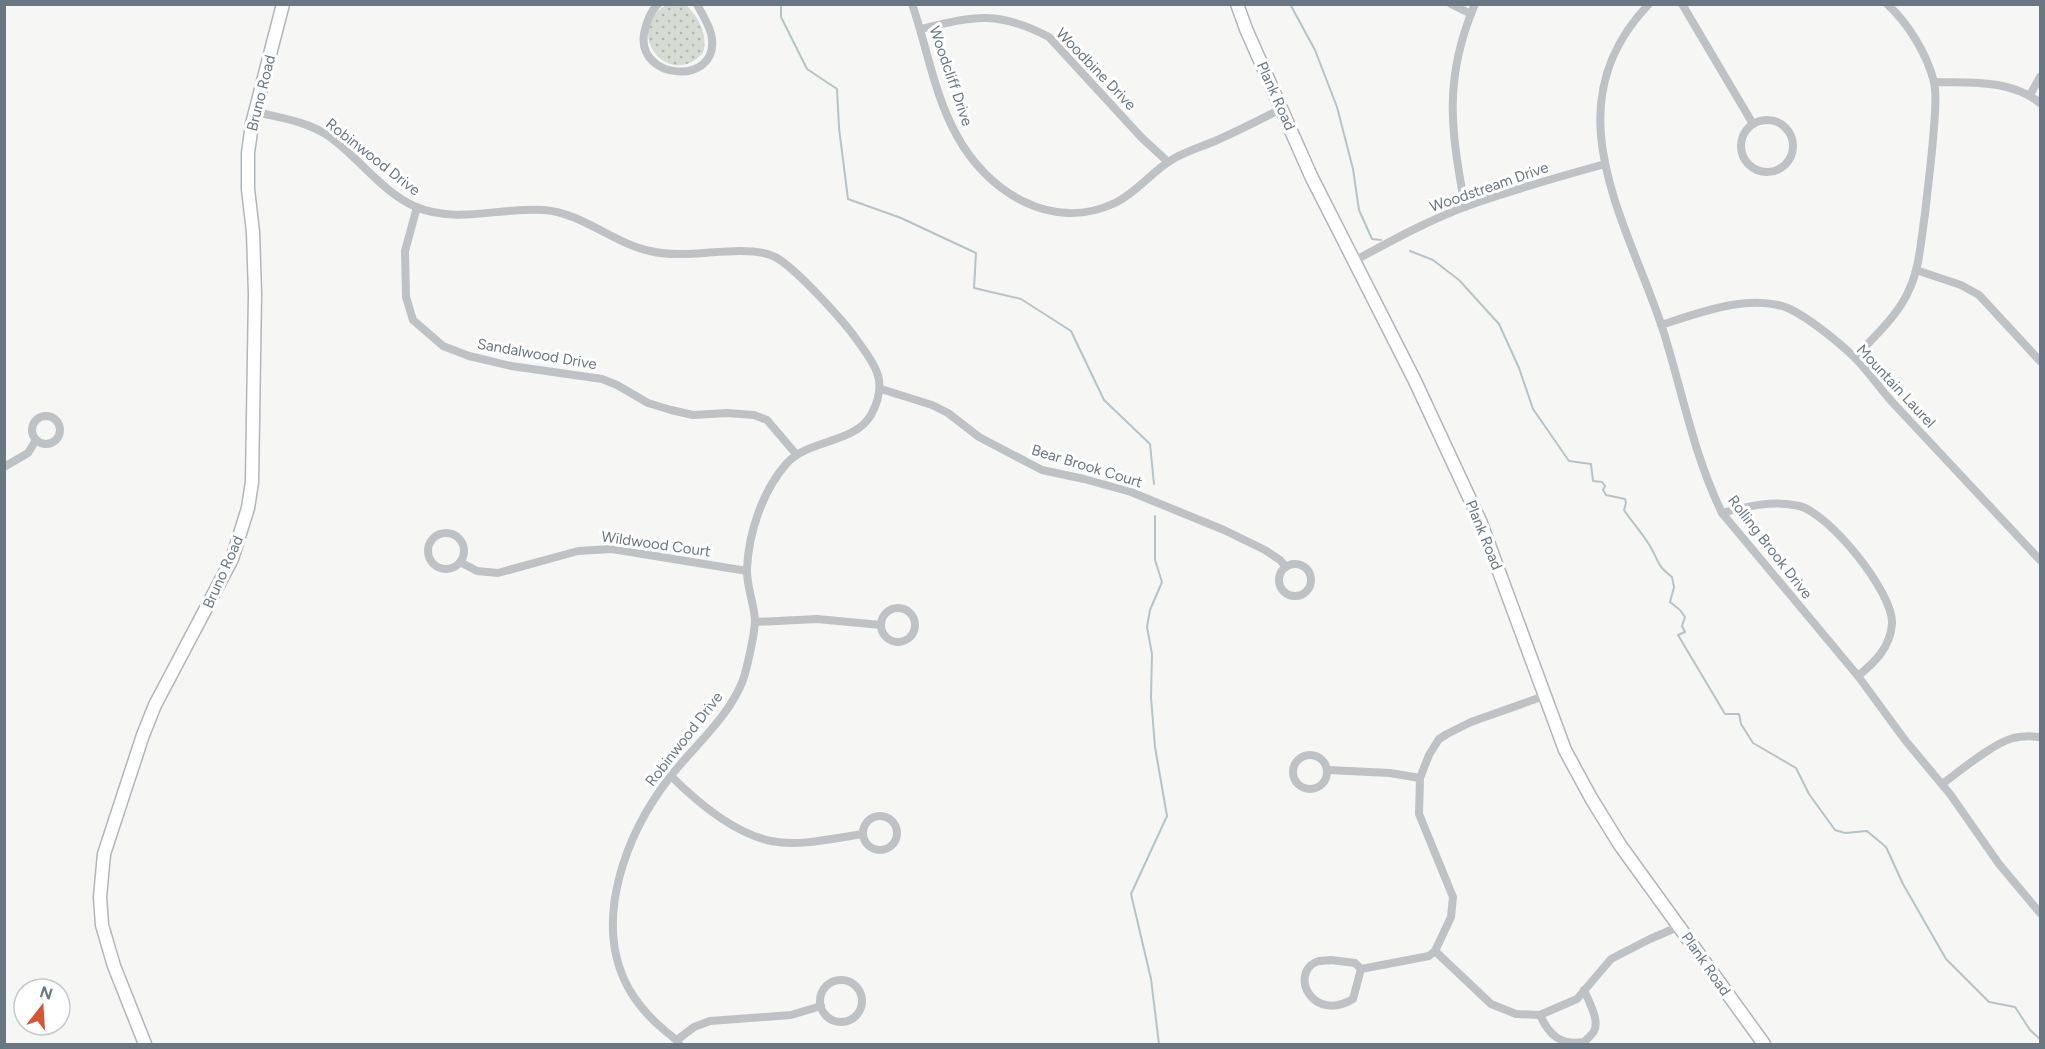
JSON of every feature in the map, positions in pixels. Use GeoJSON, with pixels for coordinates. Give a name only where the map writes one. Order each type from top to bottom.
{"type":"FeatureCollection","features":[{"type":"Feature","properties":{"kind":"street","name":"Bruno Road"},"geometry":{"type":"LineString","coordinates":[[145,1044],[114,966],[102,925],[101,874],[112,826],[155,705],[232,559],[249,508],[252,483],[255,294],[248,153],[283,4]]}},
{"type":"Feature","properties":{"kind":"street"},"geometry":{"type":"LineString","coordinates":[[658,4],[645,27],[644,45],[654,63],[672,71],[685,72],[698,68],[706,60],[712,47],[710,29],[697,4]]}},
{"type":"Feature","properties":{"kind":"street","name":"Woodcliff Drive"},"geometry":{"type":"LineString","coordinates":[[912,4],[945,108],[956,134],[989,180],[1011,195],[1037,207],[1052,211],[1089,211],[1117,202],[1168,162],[1281,109]]}},
{"type":"Feature","properties":{"kind":"street","name":"Plank Road"},"geometry":{"type":"LineString","coordinates":[[1237,4],[1281,109],[1415,381],[1481,524],[1565,750],[1591,798],[1626,854],[1764,1044]]}},
{"type":"Feature","properties":{"kind":"street"},"geometry":{"type":"LineString","coordinates":[[1451,4],[1471,14]]}},
{"type":"Feature","properties":{"kind":"street"},"geometry":{"type":"LineString","coordinates":[[1465,207],[1454,148],[1452,92],[1455,70],[1475,4]]}},
{"type":"Feature","properties":{"kind":"street","name":"Rolling Brook Drive"},"geometry":{"type":"LineString","coordinates":[[1649,4],[1620,42],[1608,67],[1601,94],[1599,118],[1605,164],[1640,271],[1661,325],[1680,387],[1689,427],[1708,483],[1722,513],[1858,676],[1905,740],[1942,784],[1999,864],[2040,913]]}},
{"type":"Feature","properties":{"kind":"street"},"geometry":{"type":"LineString","coordinates":[[1682,4],[1753,123]]}},
{"type":"Feature","properties":{"kind":"street"},"geometry":{"type":"LineString","coordinates":[[1855,358],[1902,304],[1909,290],[1916,270],[1933,144],[1934,82],[1922,52],[1903,22],[1887,4]]}},
{"type":"Feature","properties":{"kind":"street","name":"Woodbine Drive"},"geometry":{"type":"LineString","coordinates":[[921,30],[968,18],[990,18],[1009,20],[1049,37],[1141,137],[1168,162]]}},
{"type":"Feature","properties":{"kind":"street"},"geometry":{"type":"LineString","coordinates":[[2030,95],[2040,77]]}},
{"type":"Feature","properties":{"kind":"street"},"geometry":{"type":"LineString","coordinates":[[1934,82],[2003,85],[2030,95],[2040,103]]}},
{"type":"Feature","properties":{"kind":"street","name":"Robinwood Drive"},"geometry":{"type":"LineString","coordinates":[[256,112],[302,123],[324,133],[396,195],[417,207],[449,214],[547,210],[579,220],[623,242],[648,251],[670,254],[760,252],[777,258],[804,282],[852,333],[879,375],[881,389],[868,420],[862,426],[836,439],[796,454],[778,475],[764,500],[751,541],[747,571],[755,622],[743,678],[731,704],[671,776],[654,800],[632,839],[614,904],[614,937],[619,962],[628,986],[640,1005],[678,1042]]}},
{"type":"Feature","properties":{"kind":"street"},"geometry":{"type":"LineString","coordinates":[[1773,120],[1782,124],[1789,132],[1792,151],[1788,160],[1781,167],[1772,171],[1761,171],[1752,167],[1745,160],[1741,150],[1741,140],[1753,123],[1773,120]]}},
{"type":"Feature","properties":{"kind":"street","name":"Woodstream Drive"},"geometry":{"type":"LineString","coordinates":[[1354,261],[1407,232],[1465,207],[1526,186],[1605,164]]}},
{"type":"Feature","properties":{"kind":"street","name":"Sandalwood Drive"},"geometry":{"type":"LineString","coordinates":[[417,207],[405,251],[405,297],[413,320],[443,346],[469,356],[511,366],[602,379],[648,403],[693,415],[727,413],[754,415],[767,420],[796,454]]}},
{"type":"Feature","properties":{"kind":"street"},"geometry":{"type":"LineString","coordinates":[[1916,270],[1961,285],[1979,295],[2040,360]]}},
{"type":"Feature","properties":{"kind":"street","name":"Mountain Laurel"},"geometry":{"type":"LineString","coordinates":[[1661,325],[1706,310],[1739,303],[1789,308],[1855,358],[2040,560]]}},
{"type":"Feature","properties":{"kind":"street","name":"Bear Brook Court"},"geometry":{"type":"LineString","coordinates":[[881,389],[932,405],[948,413],[979,437],[1042,470],[1131,492],[1224,530],[1271,553],[1286,567]]}},
{"type":"Feature","properties":{"kind":"street"},"geometry":{"type":"LineString","coordinates":[[4,467],[28,453],[36,440]]}},
{"type":"Feature","properties":{"kind":"street"},"geometry":{"type":"LineString","coordinates":[[1722,513],[1746,506],[1774,502],[1801,506],[1816,513],[1849,544],[1889,606],[1892,623],[1884,651],[1874,664],[1858,676]]}},
{"type":"Feature","properties":{"kind":"street","name":"Wildwood Court"},"geometry":{"type":"LineString","coordinates":[[446,533],[459,539],[464,553],[460,562],[452,568],[441,568],[432,563],[428,548],[433,538],[446,533]]}},
{"type":"Feature","properties":{"kind":"street","name":"Wildwood Court"},"geometry":{"type":"LineString","coordinates":[[460,562],[477,571],[498,573],[578,550],[612,549],[747,571]]}},
{"type":"Feature","properties":{"kind":"street"},"geometry":{"type":"LineString","coordinates":[[900,608],[909,613],[915,626],[912,635],[900,642],[886,638],[881,626],[881,621],[887,612],[900,608]]}},
{"type":"Feature","properties":{"kind":"street"},"geometry":{"type":"LineString","coordinates":[[755,622],[817,619],[881,626]]}},
{"type":"Feature","properties":{"kind":"street"},"geometry":{"type":"LineString","coordinates":[[1361,969],[1429,956],[1436,951],[1451,917],[1453,897],[1419,814],[1420,778],[1434,746],[1447,734],[1471,722],[1544,696]]}},
{"type":"Feature","properties":{"kind":"street"},"geometry":{"type":"LineString","coordinates":[[1942,784],[2011,738],[2040,737]]}},
{"type":"Feature","properties":{"kind":"street"},"geometry":{"type":"LineString","coordinates":[[1306,755],[1320,757],[1328,770],[1323,784],[1310,789],[1301,786],[1293,774],[1295,764],[1306,755]]}},
{"type":"Feature","properties":{"kind":"street"},"geometry":{"type":"LineString","coordinates":[[1328,770],[1390,773],[1420,778]]}},
{"type":"Feature","properties":{"kind":"street"},"geometry":{"type":"LineString","coordinates":[[671,776],[685,790],[724,819],[755,836],[772,841],[789,842],[863,834]]}},
{"type":"Feature","properties":{"kind":"street"},"geometry":{"type":"LineString","coordinates":[[877,816],[891,820],[897,833],[892,846],[879,850],[867,843],[863,834],[865,825],[877,816]]}},
{"type":"Feature","properties":{"kind":"street"},"geometry":{"type":"LineString","coordinates":[[1436,951],[1491,1004],[1516,1014],[1540,1015],[1577,999],[1611,959],[1680,926]]}},
{"type":"Feature","properties":{"kind":"street"},"geometry":{"type":"LineString","coordinates":[[1331,960],[1355,963],[1361,969],[1353,999],[1346,1003],[1328,1005],[1315,1001],[1306,991],[1304,981],[1308,969],[1316,962],[1331,960]]}},
{"type":"Feature","properties":{"kind":"street"},"geometry":{"type":"LineString","coordinates":[[839,980],[854,984],[862,997],[859,1011],[852,1018],[843,1021],[830,1018],[821,1006],[821,996],[825,987],[839,980]]}},
{"type":"Feature","properties":{"kind":"street"},"geometry":{"type":"LineString","coordinates":[[1540,1015],[1547,1031],[1556,1037],[1566,1042],[1584,1042],[1594,1032],[1596,1026],[1584,990]]}},
{"type":"Feature","properties":{"kind":"street"},"geometry":{"type":"LineString","coordinates":[[678,1042],[694,1027],[710,1021],[791,1016],[821,1006]]}},
{"type":"Feature","properties":{"kind":"shaded area"},"geometry":{"type":"Polygon","coordinates":[[[666,5],[686,5],[695,15],[701,27],[704,39],[703,53],[690,63],[676,65],[664,61],[655,53],[649,42],[648,29],[654,16],[666,5]]]}},
{"type":"Feature","properties":{"kind":"waterway"},"geometry":{"type":"LineString","coordinates":[[781,4],[781,17],[807,69],[837,89],[839,128],[848,199],[901,218],[976,253],[974,288],[1021,299],[1071,331],[1104,400],[1150,444],[1154,484]]}},
{"type":"Feature","properties":{"kind":"waterway"},"geometry":{"type":"LineString","coordinates":[[1290,4],[1315,50],[1337,107],[1353,169],[1359,210],[1372,239],[1381,240]]}},
{"type":"Feature","properties":{"kind":"waterway"},"geometry":{"type":"LineString","coordinates":[[1410,251],[1433,260],[1459,280],[1499,324],[1519,368],[1533,409],[1569,461],[1591,464],[1593,481],[1602,482],[1606,495],[1625,499],[1624,510],[1647,541],[1660,566],[1672,577],[1674,587],[1670,602],[1685,617],[1682,626],[1685,632],[1678,635],[1725,714],[1739,714],[1741,724],[1753,743],[1796,768],[1809,794],[1835,830],[1845,833],[1867,831],[1886,847],[1903,884],[1946,959],[1989,1002],[2015,1007],[2030,1030],[2040,1039]]}},
{"type":"Feature","properties":{"kind":"waterway"},"geometry":{"type":"LineString","coordinates":[[1155,516],[1155,560],[1162,582],[1150,610],[1147,627],[1152,654],[1151,697],[1155,747],[1167,816],[1131,894],[1151,979],[1159,1044]]}}]}
